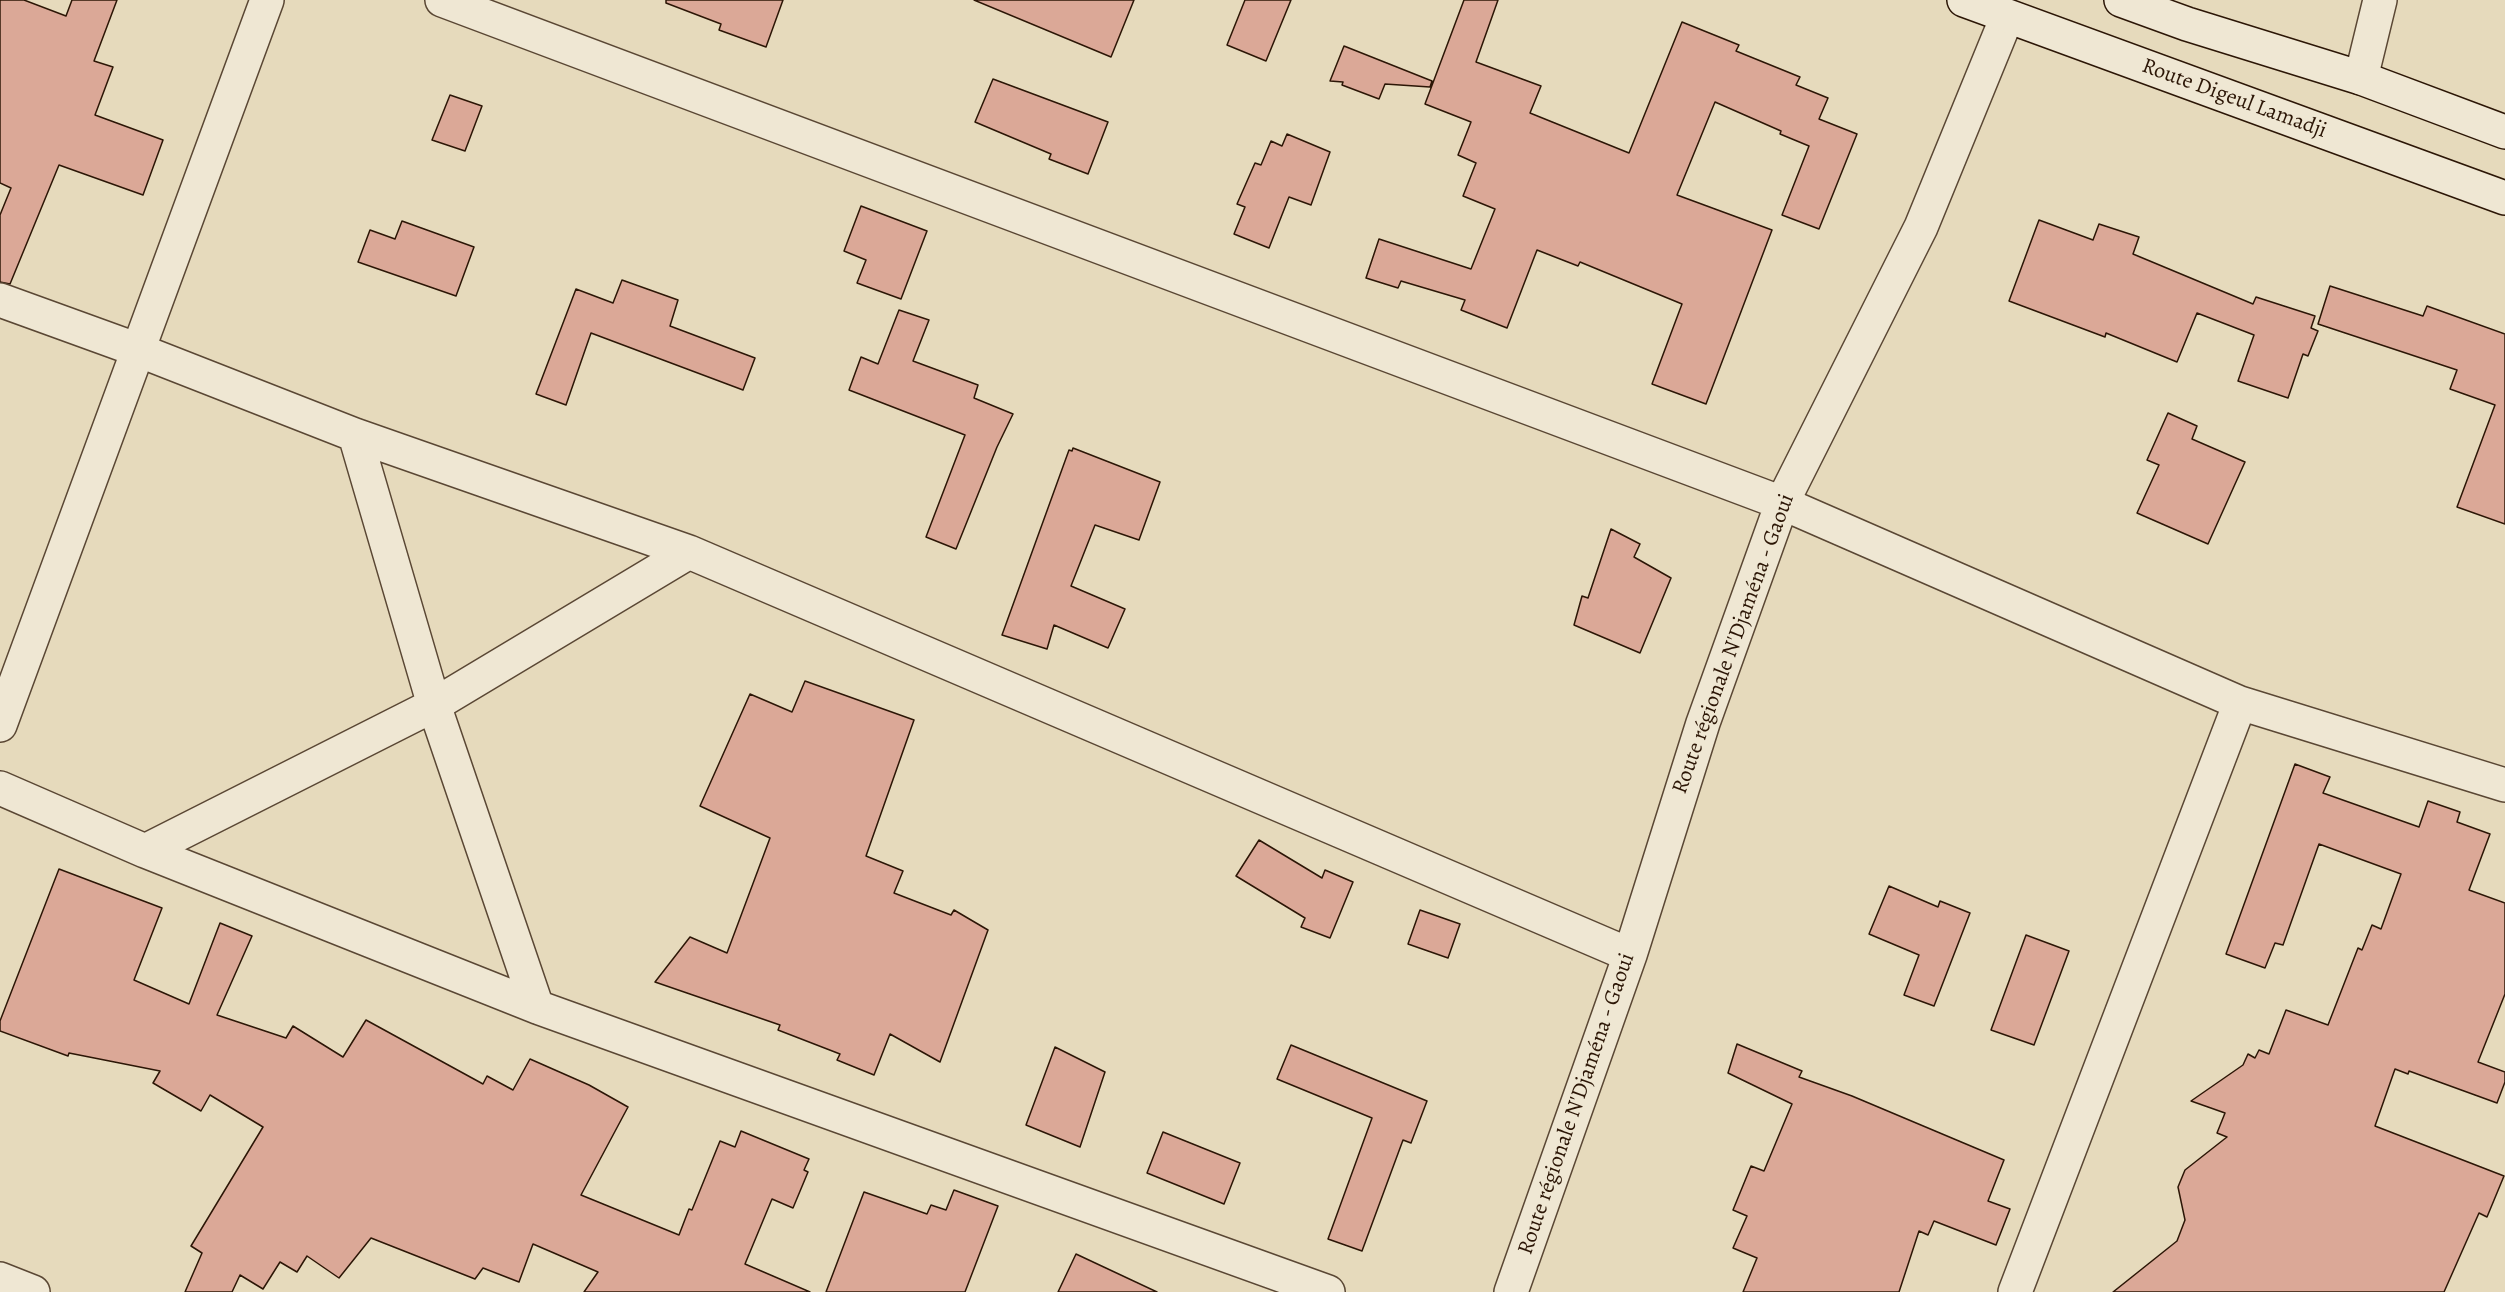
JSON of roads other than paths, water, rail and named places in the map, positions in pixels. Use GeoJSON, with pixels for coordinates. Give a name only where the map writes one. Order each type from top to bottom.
{"type":"FeatureCollection","features":[{"type":"Feature","properties":{"kind":"street"},"geometry":{"type":"LineString","coordinates":[[0,725],[267,0]]}},
{"type":"Feature","properties":{"kind":"street"},"geometry":{"type":"LineString","coordinates":[[442,0],[1782,503],[2240,703],[2505,785]]}},
{"type":"Feature","properties":{"kind":"street","name":"Route Digeul Lamadji"},"geometry":{"type":"LineString","coordinates":[[1964,0],[2505,198]]}},
{"type":"Feature","properties":{"kind":"street"},"geometry":{"type":"LineString","coordinates":[[2121,0],[2187,24],[2361,78],[2505,132]]}},
{"type":"Feature","properties":{"kind":"street"},"geometry":{"type":"LineString","coordinates":[[2361,78],[2380,0]]}},
{"type":"Feature","properties":{"kind":"street","name":"Route régionale N'Djaména - Gaoui"},"geometry":{"type":"LineString","coordinates":[[1511,1292],[1630,955],[1702,723],[1782,503],[1921,227],[2007,17]]}},
{"type":"Feature","properties":{"kind":"street"},"geometry":{"type":"LineString","coordinates":[[0,300],[138,350],[355,435],[688,552],[1630,955]]}},
{"type":"Feature","properties":{"kind":"street"},"geometry":{"type":"LineString","coordinates":[[355,435],[434,705],[537,1007]]}},
{"type":"Feature","properties":{"kind":"street"},"geometry":{"type":"LineString","coordinates":[[145,851],[434,705],[688,552]]}},
{"type":"Feature","properties":{"kind":"street"},"geometry":{"type":"LineString","coordinates":[[2015,1292],[2240,703]]}},
{"type":"Feature","properties":{"kind":"street"},"geometry":{"type":"LineString","coordinates":[[0,788],[145,851],[537,1007],[1328,1292]]}},
{"type":"Feature","properties":{"kind":"street"},"geometry":{"type":"LineString","coordinates":[[0,1279],[33,1292]]}}]}
